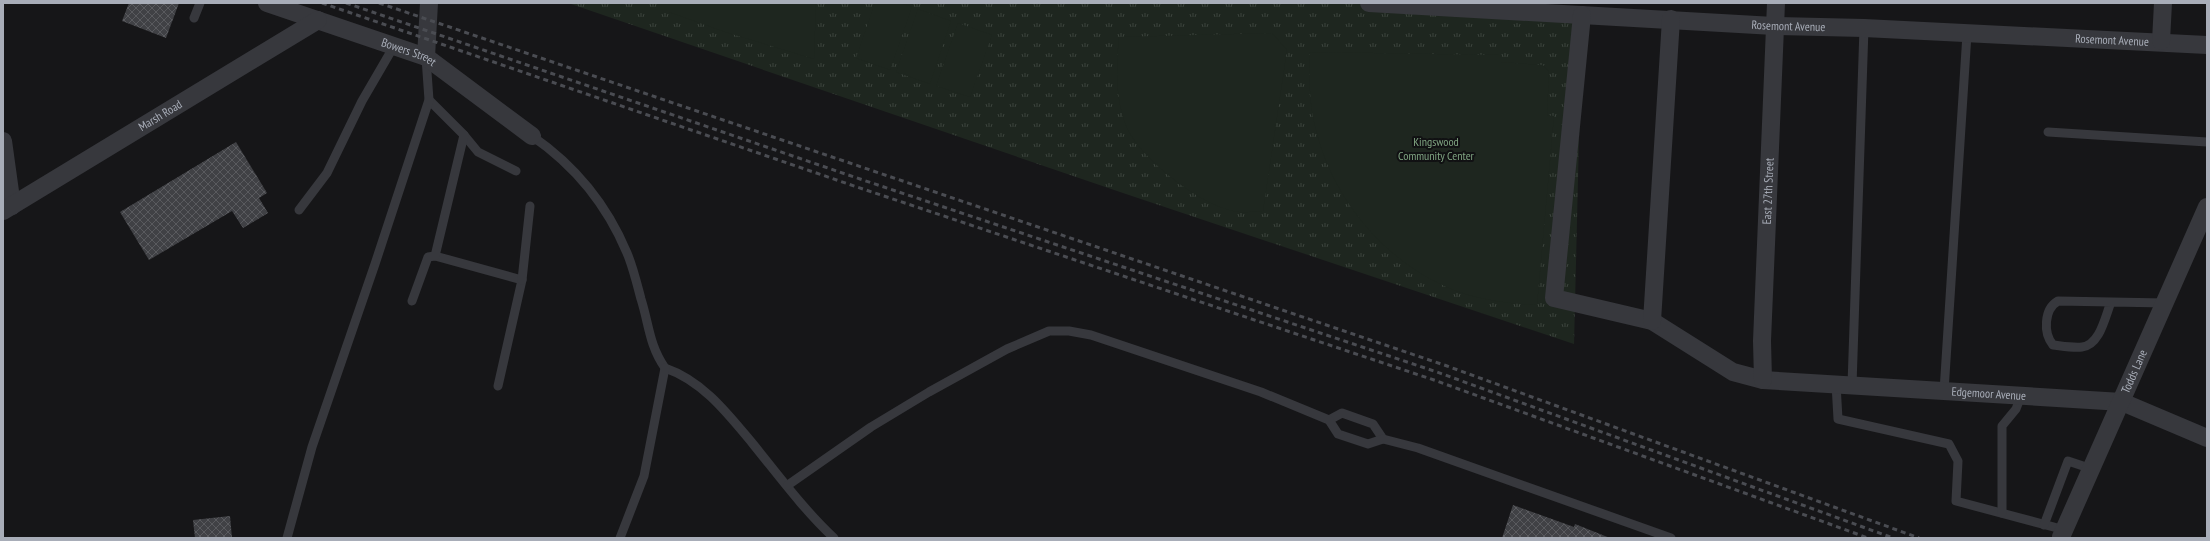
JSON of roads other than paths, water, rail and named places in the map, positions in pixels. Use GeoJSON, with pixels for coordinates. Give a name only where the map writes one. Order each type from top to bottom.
{"type":"FeatureCollection","features":[{"type":"Feature","properties":{"kind":"street","name":"Bowers Street"},"geometry":{"type":"LineString","coordinates":[[267,3],[426,56],[532,136]]}},
{"type":"Feature","properties":{"kind":"street"},"geometry":{"type":"LineString","coordinates":[[426,56],[429,3]]}},
{"type":"Feature","properties":{"kind":"street","name":"Rosemont Avenue"},"geometry":{"type":"LineString","coordinates":[[1369,3],[1774,26],[1864,28],[1967,34],[2161,41],[2207,45]]}},
{"type":"Feature","properties":{"kind":"street","name":"East 27th Street"},"geometry":{"type":"LineString","coordinates":[[1763,380],[1762,341],[1776,3]]}},
{"type":"Feature","properties":{"kind":"street"},"geometry":{"type":"LineString","coordinates":[[2161,41],[2163,3]]}},
{"type":"Feature","properties":{"kind":"street"},"geometry":{"type":"LineString","coordinates":[[1582,15],[1554,298],[1652,320],[1671,20]]}},
{"type":"Feature","properties":{"kind":"street","name":"Marsh Road"},"geometry":{"type":"LineString","coordinates":[[7,208],[318,20]]}},
{"type":"Feature","properties":{"kind":"street"},"geometry":{"type":"LineString","coordinates":[[3,141],[7,208]]}},
{"type":"Feature","properties":{"kind":"street","name":"Todds Lane"},"geometry":{"type":"LineString","coordinates":[[2063,534],[2165,303],[2203,226],[2207,206]]}},
{"type":"Feature","properties":{"kind":"street","name":"Edgemoor Avenue"},"geometry":{"type":"LineString","coordinates":[[1652,320],[1733,372],[1763,380],[2122,402],[2207,438]]}},
{"type":"Feature","properties":{"kind":"lane"},"geometry":{"type":"LineString","coordinates":[[194,18],[200,3]]}},
{"type":"Feature","properties":{"kind":"lane"},"geometry":{"type":"LineString","coordinates":[[1864,28],[1844,385],[1838,419],[1949,444],[1958,461],[1956,501],[2044,525],[2063,534]]}},
{"type":"Feature","properties":{"kind":"lane"},"geometry":{"type":"LineString","coordinates":[[1944,391],[1967,34]]}},
{"type":"Feature","properties":{"kind":"lane"},"geometry":{"type":"LineString","coordinates":[[299,210],[327,173],[362,101],[394,46]]}},
{"type":"Feature","properties":{"kind":"lane"},"geometry":{"type":"LineString","coordinates":[[287,538],[312,447],[375,264],[429,100],[426,56]]}},
{"type":"Feature","properties":{"kind":"lane"},"geometry":{"type":"LineString","coordinates":[[429,100],[478,152],[516,171]]}},
{"type":"Feature","properties":{"kind":"lane"},"geometry":{"type":"LineString","coordinates":[[2048,132],[2207,142]]}},
{"type":"Feature","properties":{"kind":"lane"},"geometry":{"type":"LineString","coordinates":[[435,256],[464,136]]}},
{"type":"Feature","properties":{"kind":"lane"},"geometry":{"type":"LineString","coordinates":[[532,136],[562,159],[587,185],[617,230],[630,261],[644,310],[651,344],[665,368],[644,476],[620,538]]}},
{"type":"Feature","properties":{"kind":"lane"},"geometry":{"type":"LineString","coordinates":[[498,386],[522,280],[530,206]]}},
{"type":"Feature","properties":{"kind":"lane"},"geometry":{"type":"LineString","coordinates":[[412,301],[428,257],[435,256],[522,280]]}},
{"type":"Feature","properties":{"kind":"lane"},"geometry":{"type":"LineString","coordinates":[[2111,302],[2096,340],[2090,345],[2081,347],[2053,345],[2049,340],[2046,334],[2048,312],[2051,304],[2058,301],[2165,303]]}},
{"type":"Feature","properties":{"kind":"lane"},"geometry":{"type":"LineString","coordinates":[[788,485],[858,436],[929,392],[1007,349],[1049,331],[1069,331],[1124,345],[1261,392],[1329,420],[1338,434],[1368,444],[1383,439],[1418,448],[1671,538]]}},
{"type":"Feature","properties":{"kind":"lane"},"geometry":{"type":"LineString","coordinates":[[665,368],[675,371],[712,396],[788,485],[798,500],[834,538]]}},
{"type":"Feature","properties":{"kind":"lane"},"geometry":{"type":"LineString","coordinates":[[2002,514],[2002,426],[2016,409],[2022,396]]}},
{"type":"Feature","properties":{"kind":"lane"},"geometry":{"type":"LineString","coordinates":[[1329,420],[1342,413],[1373,424],[1383,439]]}},
{"type":"Feature","properties":{"kind":"lane"},"geometry":{"type":"LineString","coordinates":[[2044,525],[2068,461],[2092,469]]}},
{"type":"Feature","properties":{"kind":"railway"},"geometry":{"type":"LineString","coordinates":[[322,3],[857,187],[1434,380],[1868,538]]}},
{"type":"Feature","properties":{"kind":"railway"},"geometry":{"type":"LineString","coordinates":[[346,3],[860,179],[1437,372],[1893,538]]}},
{"type":"Feature","properties":{"kind":"railway"},"geometry":{"type":"LineString","coordinates":[[379,3],[1447,366],[1919,538]]}},
{"type":"Feature","properties":{"kind":"park label","name":"Kingswood Community Center"},"geometry":{"type":"Point","coordinates":[1436,149]}}]}
